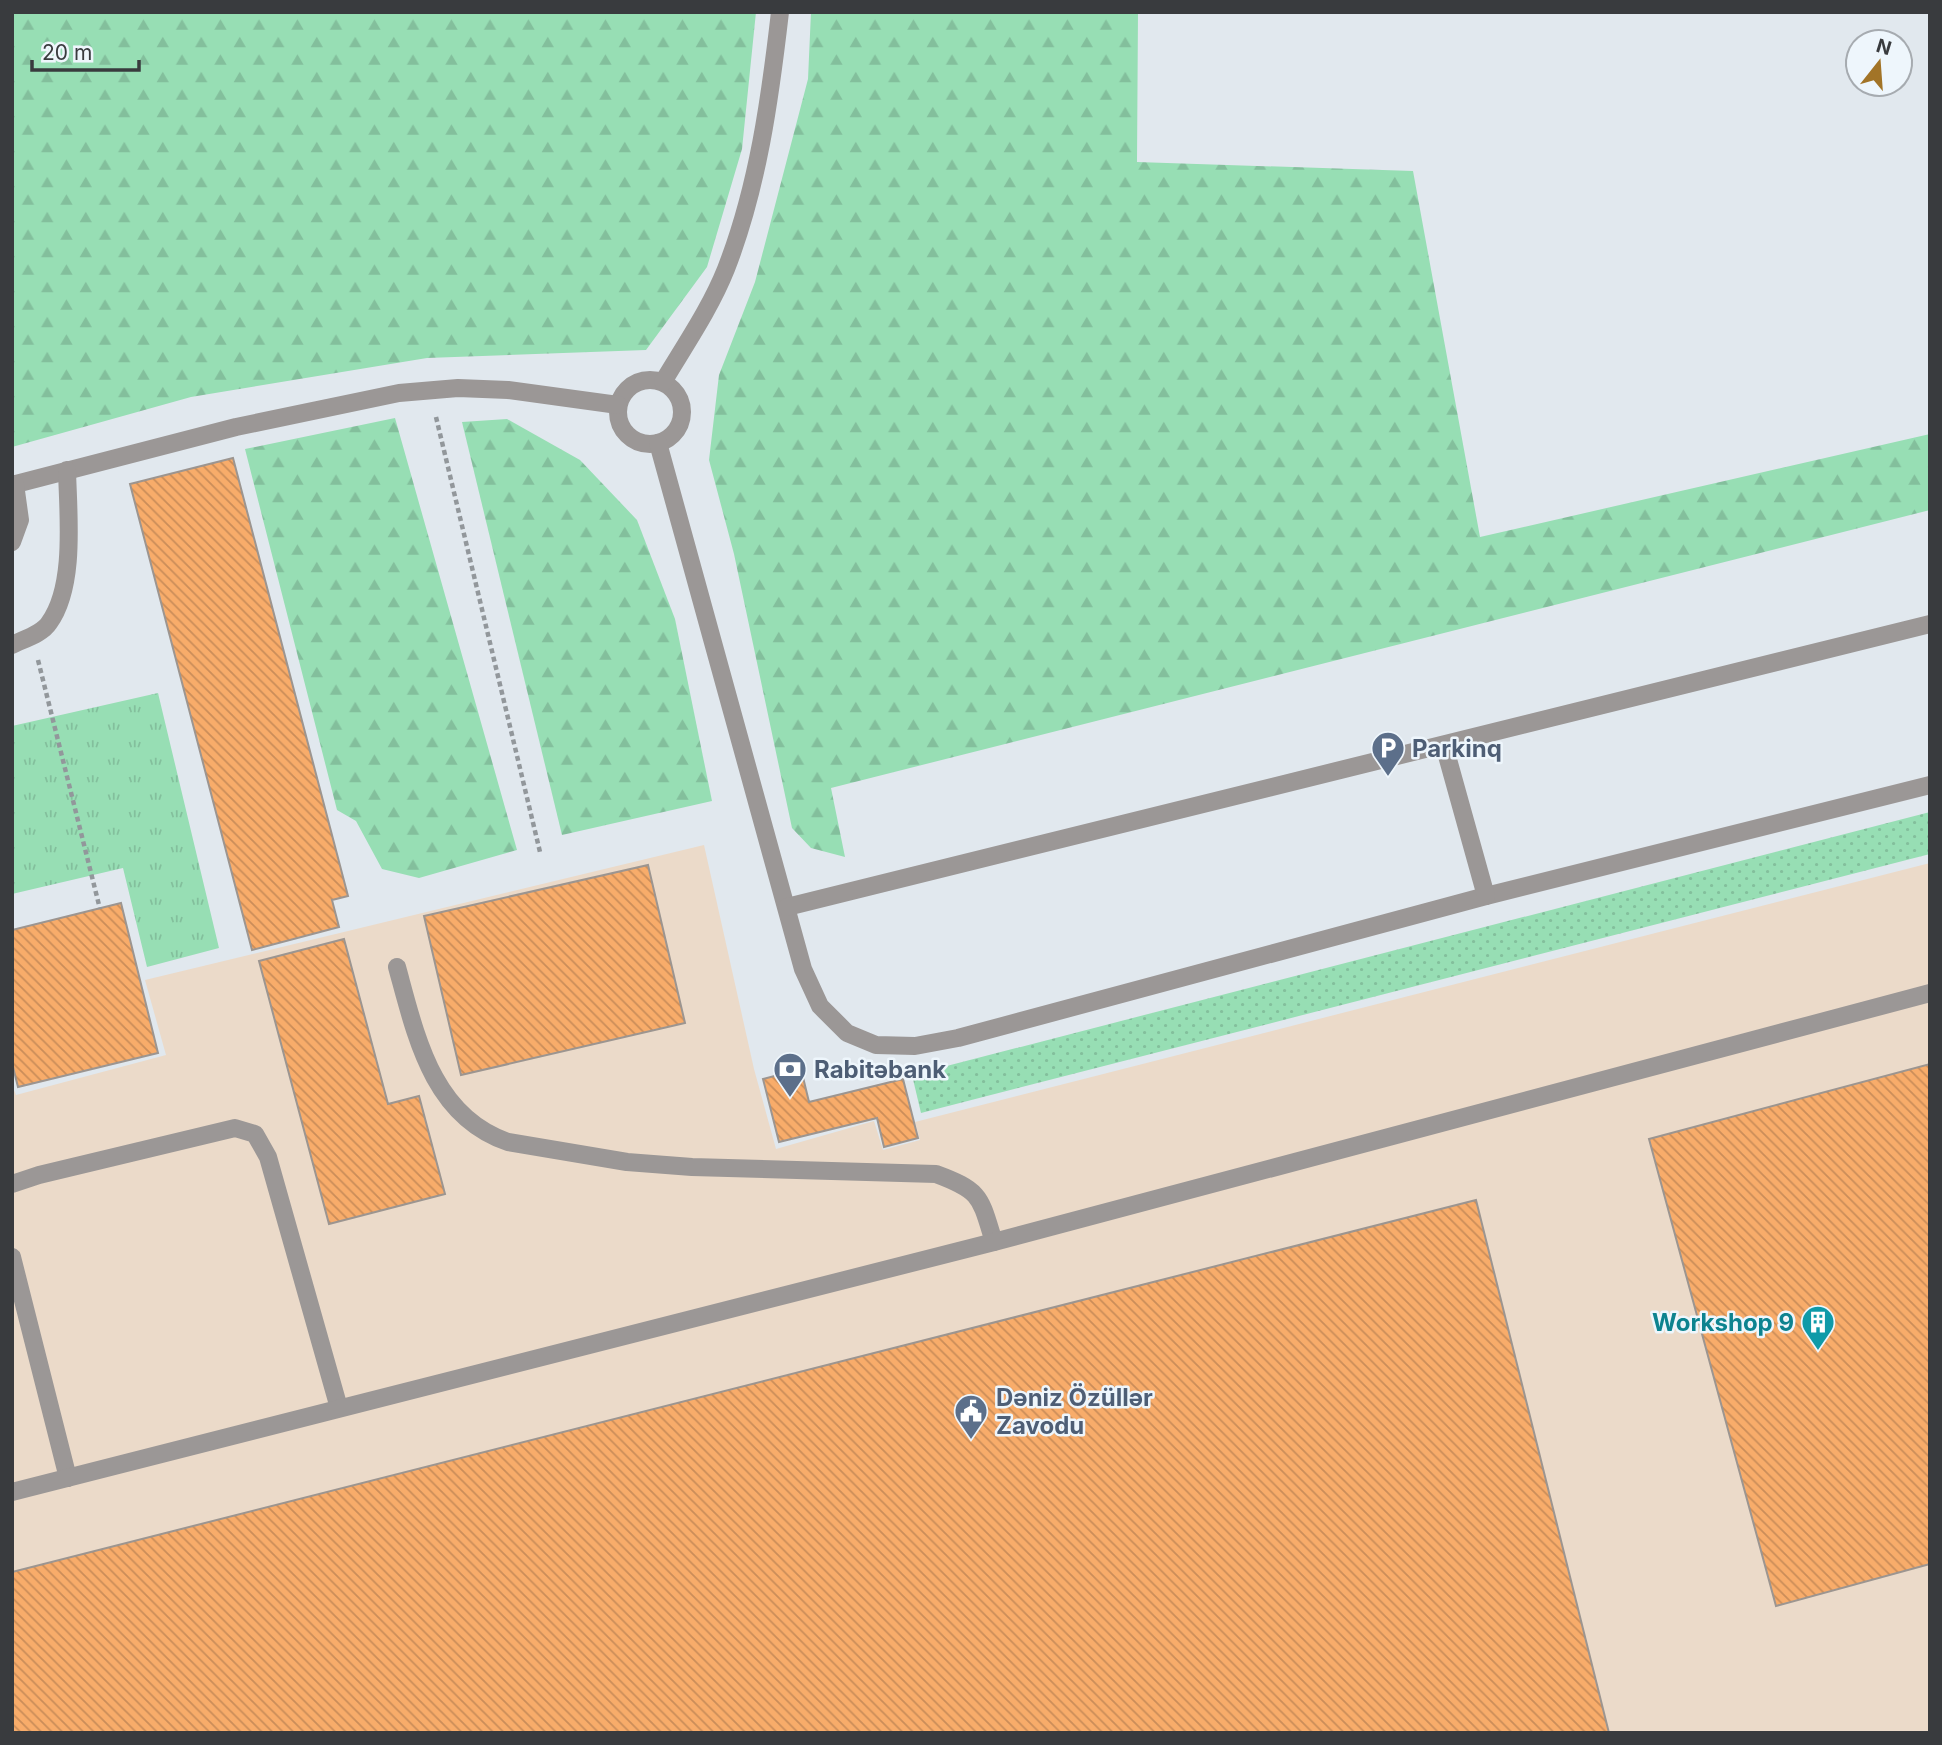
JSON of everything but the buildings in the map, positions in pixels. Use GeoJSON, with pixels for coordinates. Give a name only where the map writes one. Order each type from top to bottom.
{"type":"FeatureCollection","features":[{"type":"Feature","properties":{"kind":"street"},"geometry":{"type":"LineString","coordinates":[[663,382],[702,317],[725,270],[750,194],[771,93],[780,12]]}},
{"type":"Feature","properties":{"kind":"street"},"geometry":{"type":"LineString","coordinates":[[649,379],[663,382],[674,390],[680,401],[682,414],[678,427],[670,437],[658,443],[645,444],[632,439],[617,418],[618,405],[624,392],[635,382],[649,379]]}},
{"type":"Feature","properties":{"kind":"street"},"geometry":{"type":"LineString","coordinates":[[12,542],[20,520],[14,485],[236,427],[399,393],[430,390],[508,390],[618,405]]}},
{"type":"Feature","properties":{"kind":"street"},"geometry":{"type":"LineString","coordinates":[[658,443],[803,969],[820,1006],[847,1033],[876,1045],[915,1046],[958,1038],[1486,896],[1930,785]]}},
{"type":"Feature","properties":{"kind":"street"},"geometry":{"type":"LineString","coordinates":[[12,645],[48,625],[61,599],[68,554],[67,470]]}},
{"type":"Feature","properties":{"kind":"street"},"geometry":{"type":"LineString","coordinates":[[788,907],[1930,624]]}},
{"type":"Feature","properties":{"kind":"street"},"geometry":{"type":"LineString","coordinates":[[1444,745],[1486,896]]}},
{"type":"Feature","properties":{"kind":"street"},"geometry":{"type":"LineString","coordinates":[[397,967],[419,1047],[433,1077],[449,1101],[469,1121],[491,1136],[508,1142],[627,1161],[692,1167],[936,1174],[961,1183],[980,1199],[994,1242]]}},
{"type":"Feature","properties":{"kind":"street"},"geometry":{"type":"LineString","coordinates":[[12,1492],[994,1242],[1930,993]]}},
{"type":"Feature","properties":{"kind":"street"},"geometry":{"type":"LineString","coordinates":[[12,1184],[39,1175],[235,1128],[256,1134],[268,1157],[339,1408]]}},
{"type":"Feature","properties":{"kind":"street"},"geometry":{"type":"LineString","coordinates":[[12,1257],[68,1478]]}},
{"type":"Feature","properties":{"kind":"path"},"geometry":{"type":"LineString","coordinates":[[430,390],[540,852]]}},
{"type":"Feature","properties":{"kind":"path"},"geometry":{"type":"LineString","coordinates":[[32,636],[100,909]]}},
{"type":"Feature","properties":{"kind":"shaded area","name":"Dəniz Özüllər Zavodu"},"geometry":{"type":"Polygon","coordinates":[[[704,845],[754,1069],[776,1149],[874,1121],[883,1150],[920,1140],[915,1122],[1930,863],[1930,1733],[12,1733],[12,1085],[16,1095],[166,1055],[145,980],[704,845]]]}},
{"type":"Feature","properties":{"kind":"green space"},"geometry":{"type":"Polygon","coordinates":[[[12,12],[756,12],[742,149],[707,267],[646,350],[427,358],[191,397],[12,447],[12,12]]]}},
{"type":"Feature","properties":{"kind":"green space"},"geometry":{"type":"Polygon","coordinates":[[[811,12],[1138,12],[1137,162],[1413,171],[1480,537],[1930,434],[1930,510],[831,788],[845,857],[811,848],[792,828],[734,554],[709,460],[719,375],[755,282],[808,79],[811,12]]]}},
{"type":"Feature","properties":{"kind":"green space"},"geometry":{"type":"Polygon","coordinates":[[[395,418],[517,850],[419,878],[382,869],[356,821],[337,810],[245,449],[395,418]]]}},
{"type":"Feature","properties":{"kind":"green space"},"geometry":{"type":"Polygon","coordinates":[[[507,419],[580,460],[637,520],[675,619],[712,801],[562,835],[462,422],[507,419]]]}},
{"type":"Feature","properties":{"kind":"green space"},"geometry":{"type":"Polygon","coordinates":[[[158,693],[219,948],[147,967],[123,868],[12,894],[12,726],[158,693]]]}},
{"type":"Feature","properties":{"kind":"green space"},"geometry":{"type":"Polygon","coordinates":[[[1930,812],[1930,854],[921,1113],[912,1075],[1930,812]]]}},
{"type":"Feature","properties":{"kind":"place","name":"Parkinq"},"geometry":{"type":"Point","coordinates":[1388,778]}},
{"type":"Feature","properties":{"kind":"place","name":"Rabitəbank"},"geometry":{"type":"Point","coordinates":[790,1099]}},
{"type":"Feature","properties":{"kind":"place","name":"Workshop 9"},"geometry":{"type":"Point","coordinates":[1818,1352]}},
{"type":"Feature","properties":{"kind":"place","name":"Dəniz Özüllər Zavodu"},"geometry":{"type":"Point","coordinates":[971,1441]}}]}
